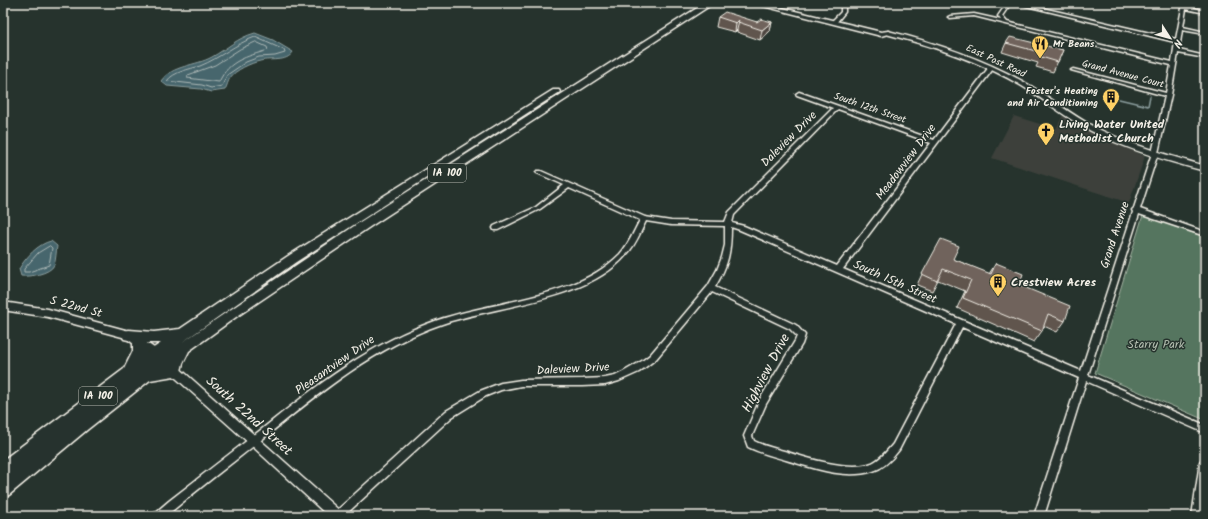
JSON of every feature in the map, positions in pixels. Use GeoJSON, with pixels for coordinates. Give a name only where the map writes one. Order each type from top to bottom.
{"type":"FeatureCollection","features":[{"type":"Feature","properties":{"kind":"highway"},"geometry":{"type":"LineString","coordinates":[[703,4],[719,3]]}},
{"type":"Feature","properties":{"kind":"highway","name":"IA 100"},"geometry":{"type":"LineString","coordinates":[[165,362],[196,325],[305,252],[703,4]]}},
{"type":"Feature","properties":{"kind":"highway","name":"IA 100"},"geometry":{"type":"LineString","coordinates":[[3,470],[135,376],[165,362],[315,258],[703,4]]}},
{"type":"Feature","properties":{"kind":"highway"},"geometry":{"type":"LineString","coordinates":[[135,376],[137,359],[140,351],[134,339],[158,338],[178,333],[196,325]]}},
{"type":"Feature","properties":{"kind":"highway","name":"IA 100"},"geometry":{"type":"LineString","coordinates":[[3,490],[87,420],[135,376]]}},
{"type":"Feature","properties":{"kind":"main road","name":"East Post Road"},"geometry":{"type":"LineString","coordinates":[[754,3],[836,20]]}},
{"type":"Feature","properties":{"kind":"main road","name":"East Post Road"},"geometry":{"type":"LineString","coordinates":[[781,3],[881,34],[888,33]]}},
{"type":"Feature","properties":{"kind":"street"},"geometry":{"type":"LineString","coordinates":[[836,20],[843,10],[843,3]]}},
{"type":"Feature","properties":{"kind":"street"},"geometry":{"type":"LineString","coordinates":[[1006,23],[1000,16],[1009,3]]}},
{"type":"Feature","properties":{"kind":"street"},"geometry":{"type":"LineString","coordinates":[[1016,3],[1178,41]]}},
{"type":"Feature","properties":{"kind":"street"},"geometry":{"type":"LineString","coordinates":[[1184,5],[1205,12]]}},
{"type":"Feature","properties":{"kind":"street","name":"Grand Avenue"},"geometry":{"type":"LineString","coordinates":[[1039,516],[1135,210],[1155,153],[1177,51],[1184,5]]}},
{"type":"Feature","properties":{"kind":"street"},"geometry":{"type":"LineString","coordinates":[[950,17],[974,15],[1174,64]]}},
{"type":"Feature","properties":{"kind":"street"},"geometry":{"type":"LineString","coordinates":[[1180,28],[1205,33]]}},
{"type":"Feature","properties":{"kind":"street","name":"East Post Road"},"geometry":{"type":"LineString","coordinates":[[888,33],[942,48],[991,68],[1025,86],[1092,128],[1110,137],[1205,169]]}},
{"type":"Feature","properties":{"kind":"street"},"geometry":{"type":"LineString","coordinates":[[1177,51],[1205,57]]}},
{"type":"Feature","properties":{"kind":"street","name":"Meadowview Drive"},"geometry":{"type":"LineString","coordinates":[[838,270],[991,68]]}},
{"type":"Feature","properties":{"kind":"street","name":"Grand Avenue Court"},"geometry":{"type":"LineString","coordinates":[[1073,70],[1168,95]]}},
{"type":"Feature","properties":{"kind":"street","name":"South 12th Street"},"geometry":{"type":"LineString","coordinates":[[799,94],[935,142]]}},
{"type":"Feature","properties":{"kind":"street","name":"Daleview Drive"},"geometry":{"type":"LineString","coordinates":[[337,516],[449,414],[467,401],[505,385],[521,383],[602,382],[616,379],[629,374],[653,357],[711,288],[721,270],[728,245],[728,224],[731,214],[837,107]]}},
{"type":"Feature","properties":{"kind":"street","name":"South 15th Street"},"geometry":{"type":"LineString","coordinates":[[539,172],[644,219],[671,223],[728,224],[742,228],[1205,429]]}},
{"type":"Feature","properties":{"kind":"street"},"geometry":{"type":"LineString","coordinates":[[496,228],[538,208],[568,185]]}},
{"type":"Feature","properties":{"kind":"street"},"geometry":{"type":"LineString","coordinates":[[1135,210],[1205,234]]}},
{"type":"Feature","properties":{"kind":"street","name":"Pleasantview Drive"},"geometry":{"type":"LineString","coordinates":[[158,516],[356,362],[412,332],[442,321],[568,288],[589,280],[608,268],[622,256],[644,219]]}},
{"type":"Feature","properties":{"kind":"street","name":"Highview Drive"},"geometry":{"type":"LineString","coordinates":[[711,288],[793,327],[801,335],[799,342],[763,402],[748,436],[751,444],[759,448],[837,469],[854,470],[872,467],[886,460],[896,447],[960,323]]}},
{"type":"Feature","properties":{"kind":"street","name":"S 22nd St"},"geometry":{"type":"LineString","coordinates":[[3,306],[48,313],[134,339]]}},
{"type":"Feature","properties":{"kind":"street","name":"South 22nd Street"},"geometry":{"type":"LineString","coordinates":[[134,339],[165,362],[254,440],[337,516]]}},
{"type":"Feature","properties":{"kind":"street"},"geometry":{"type":"LineString","coordinates":[[1198,516],[1205,462]]}},
{"type":"Feature","properties":{"kind":"shaded area"},"geometry":{"type":"Polygon","coordinates":[[[1063,115],[1087,130],[1145,156],[1129,203],[992,158],[1014,116],[1056,129],[1063,115]]]}},
{"type":"Feature","properties":{"kind":"green space","name":"Starry Park"},"geometry":{"type":"Polygon","coordinates":[[[1143,215],[1205,237],[1205,420],[1095,373],[1143,215]]]}},
{"type":"Feature","properties":{"kind":"water"},"geometry":{"type":"Polygon","coordinates":[[[255,33],[273,40],[293,52],[286,58],[264,60],[244,67],[232,75],[225,90],[211,92],[201,89],[167,86],[161,81],[171,72],[206,60],[218,54],[238,40],[255,33]]]}},
{"type":"Feature","properties":{"kind":"water"},"geometry":{"type":"Polygon","coordinates":[[[51,241],[57,246],[55,263],[52,268],[44,273],[21,276],[19,269],[25,260],[37,248],[51,241]]]}},
{"type":"Feature","properties":{"kind":"building"},"geometry":{"type":"Polygon","coordinates":[[[725,12],[757,22],[761,19],[772,22],[762,30],[738,22],[739,20],[736,23],[718,17],[725,12]]]}},
{"type":"Feature","properties":{"kind":"building"},"geometry":{"type":"Polygon","coordinates":[[[1010,37],[1063,50],[1058,62],[1041,57],[1043,53],[1006,43],[1010,37]]]}},
{"type":"Feature","properties":{"kind":"building"},"geometry":{"type":"Polygon","coordinates":[[[941,239],[959,246],[953,259],[991,274],[996,263],[1023,274],[1019,285],[1070,306],[1065,321],[1048,314],[1042,331],[963,298],[971,280],[943,269],[937,281],[922,274],[941,239]]]}},
{"type":"Feature","properties":{"kind":"waterway"},"geometry":{"type":"LineString","coordinates":[[1119,99],[1148,106],[1150,96]]}},
{"type":"Feature","properties":{"kind":"place","name":"Mr Beans"},"geometry":{"type":"Point","coordinates":[1040,59]}},
{"type":"Feature","properties":{"kind":"place","name":"Foster's Heating and Air Conditioning"},"geometry":{"type":"Point","coordinates":[1111,112]}},
{"type":"Feature","properties":{"kind":"place","name":"Living Water United Methodist Church"},"geometry":{"type":"Point","coordinates":[1046,146]}},
{"type":"Feature","properties":{"kind":"place","name":"Crestview Acres"},"geometry":{"type":"Point","coordinates":[998,297]}}]}
